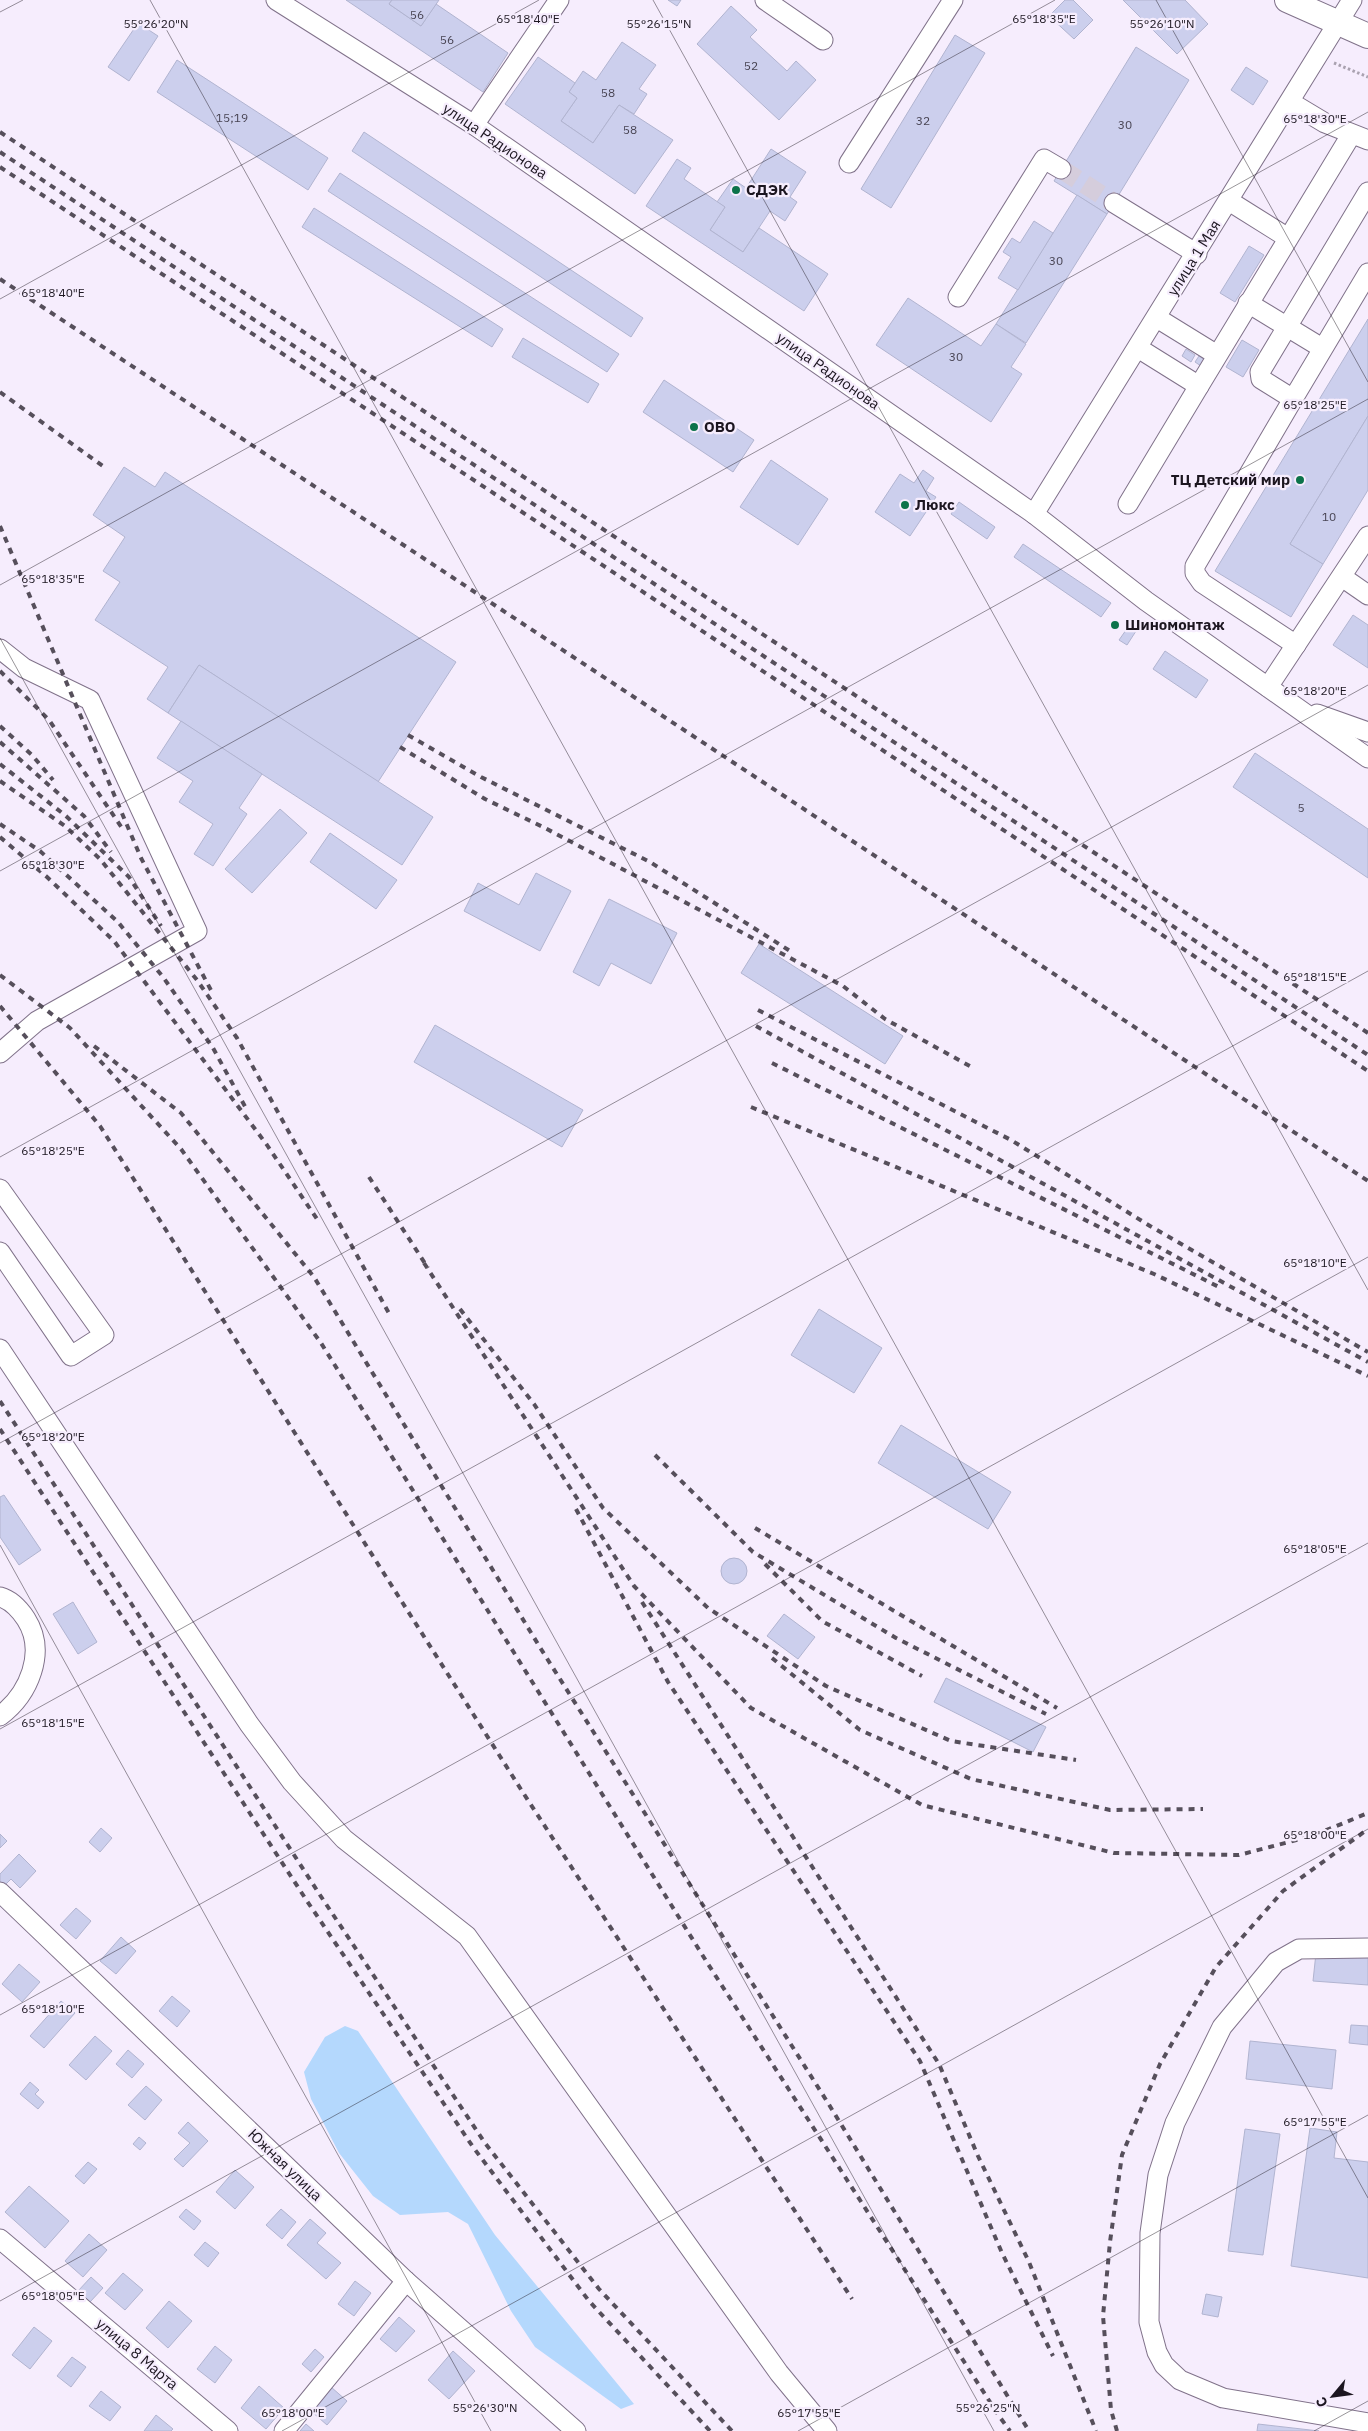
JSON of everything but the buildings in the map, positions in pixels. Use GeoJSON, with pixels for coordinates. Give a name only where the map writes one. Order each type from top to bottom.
{"type":"FeatureCollection","features":[{"type":"Feature","properties":{"kind":"main road"},"geometry":{"type":"LineString","coordinates":[[1287,0],[1368,36]]}},
{"type":"Feature","properties":{"kind":"street","name":"улица Радионова"},"geometry":{"type":"LineString","coordinates":[[276,0],[297,5],[1034,514],[1146,600],[1368,758]]}},
{"type":"Feature","properties":{"kind":"street"},"geometry":{"type":"LineString","coordinates":[[474,126],[559,0]]}},
{"type":"Feature","properties":{"kind":"street"},"geometry":{"type":"LineString","coordinates":[[765,0],[823,40]]}},
{"type":"Feature","properties":{"kind":"street"},"geometry":{"type":"LineString","coordinates":[[849,163],[953,0]]}},
{"type":"Feature","properties":{"kind":"street","name":"улица 1 Мая"},"geometry":{"type":"LineString","coordinates":[[1034,514],[1197,254],[1352,0]]}},
{"type":"Feature","properties":{"kind":"street"},"geometry":{"type":"LineString","coordinates":[[1128,504],[1288,238],[1360,137],[1325,123],[1290,102]]}},
{"type":"Feature","properties":{"kind":"street"},"geometry":{"type":"LineString","coordinates":[[958,296],[1044,159],[1061,169]]}},
{"type":"Feature","properties":{"kind":"street"},"geometry":{"type":"LineString","coordinates":[[1293,399],[1262,379],[1260,372],[1368,192]]}},
{"type":"Feature","properties":{"kind":"street"},"geometry":{"type":"LineString","coordinates":[[1229,201],[1288,238]]}},
{"type":"Feature","properties":{"kind":"street"},"geometry":{"type":"LineString","coordinates":[[1114,203],[1197,254]]}},
{"type":"Feature","properties":{"kind":"street"},"geometry":{"type":"LineString","coordinates":[[1296,645],[1202,583],[1195,573],[1195,566],[1368,273]]}},
{"type":"Feature","properties":{"kind":"street"},"geometry":{"type":"LineString","coordinates":[[1248,303],[1322,348]]}},
{"type":"Feature","properties":{"kind":"street"},"geometry":{"type":"LineString","coordinates":[[1157,318],[1217,355]]}},
{"type":"Feature","properties":{"kind":"street"},"geometry":{"type":"LineString","coordinates":[[1138,348],[1199,386]]}},
{"type":"Feature","properties":{"kind":"street"},"geometry":{"type":"LineString","coordinates":[[1268,687],[1368,536]]}},
{"type":"Feature","properties":{"kind":"street"},"geometry":{"type":"LineString","coordinates":[[1342,577],[1368,596]]}},
{"type":"Feature","properties":{"kind":"street"},"geometry":{"type":"LineString","coordinates":[[0,648],[24,668],[90,700],[197,931],[37,1021],[0,1053]]}},
{"type":"Feature","properties":{"kind":"street"},"geometry":{"type":"LineString","coordinates":[[1296,707],[1368,732]]}},
{"type":"Feature","properties":{"kind":"street"},"geometry":{"type":"LineString","coordinates":[[0,1189],[104,1335],[71,1356],[0,1252]]}},
{"type":"Feature","properties":{"kind":"street"},"geometry":{"type":"LineString","coordinates":[[0,1349],[250,1724],[292,1782],[344,1839],[467,1936],[779,2373],[827,2431]]}},
{"type":"Feature","properties":{"kind":"street"},"geometry":{"type":"LineString","coordinates":[[0,1597],[21,1611],[33,1629],[37,1652],[29,1679],[20,1696],[0,1716]]}},
{"type":"Feature","properties":{"kind":"street","name":"Южная улица"},"geometry":{"type":"LineString","coordinates":[[0,1892],[406,2281],[576,2431]]}},
{"type":"Feature","properties":{"kind":"street"},"geometry":{"type":"LineString","coordinates":[[1368,1948],[1300,1948],[1276,1962],[1222,2027],[1175,2123],[1158,2175],[1150,2233],[1149,2322],[1156,2352],[1164,2365],[1180,2380],[1223,2398],[1368,2423]]}},
{"type":"Feature","properties":{"kind":"street","name":"улица 8 Марта"},"geometry":{"type":"LineString","coordinates":[[0,2239],[228,2431]]}},
{"type":"Feature","properties":{"kind":"street"},"geometry":{"type":"LineString","coordinates":[[284,2431],[406,2281]]}},
{"type":"Feature","properties":{"kind":"path"},"geometry":{"type":"LineString","coordinates":[[1318,56],[1368,77]]}},
{"type":"Feature","properties":{"kind":"water"},"geometry":{"type":"Polygon","coordinates":[[[345,2026],[358,2031],[495,2235],[634,2404],[621,2409],[535,2347],[511,2311],[468,2224],[448,2212],[400,2215],[373,2196],[339,2153],[311,2099],[304,2072],[325,2037],[345,2026]]]}},
{"type":"Feature","properties":{"kind":"tunnel"},"geometry":{"type":"LineString","coordinates":[[1061,169],[1114,203]]}},
{"type":"Feature","properties":{"kind":"railway"},"geometry":{"type":"LineString","coordinates":[[0,132],[1368,1033]]}},
{"type":"Feature","properties":{"kind":"railway"},"geometry":{"type":"LineString","coordinates":[[0,152],[1368,1055]]}},
{"type":"Feature","properties":{"kind":"railway"},"geometry":{"type":"LineString","coordinates":[[0,167],[1368,1071]]}},
{"type":"Feature","properties":{"kind":"railway"},"geometry":{"type":"LineString","coordinates":[[0,279],[1368,1181]]}},
{"type":"Feature","properties":{"kind":"railway"},"geometry":{"type":"LineString","coordinates":[[0,392],[103,466]]}},
{"type":"Feature","properties":{"kind":"railway"},"geometry":{"type":"LineString","coordinates":[[0,526],[141,858],[213,994]]}},
{"type":"Feature","properties":{"kind":"railway"},"geometry":{"type":"LineString","coordinates":[[0,671],[49,720],[124,831]]}},
{"type":"Feature","properties":{"kind":"railway"},"geometry":{"type":"LineString","coordinates":[[0,726],[32,755],[53,780]]}},
{"type":"Feature","properties":{"kind":"railway"},"geometry":{"type":"LineString","coordinates":[[408,735],[481,777],[650,862],[790,951]]}},
{"type":"Feature","properties":{"kind":"railway"},"geometry":{"type":"LineString","coordinates":[[0,742],[84,816],[111,852]]}},
{"type":"Feature","properties":{"kind":"railway"},"geometry":{"type":"LineString","coordinates":[[400,747],[485,799],[545,828],[843,986],[885,1019],[975,1069]]}},
{"type":"Feature","properties":{"kind":"railway"},"geometry":{"type":"LineString","coordinates":[[0,764],[66,816],[129,877],[161,926]]}},
{"type":"Feature","properties":{"kind":"railway"},"geometry":{"type":"LineString","coordinates":[[0,781],[65,826],[100,859],[197,980],[237,1038],[391,1317]]}},
{"type":"Feature","properties":{"kind":"railway"},"geometry":{"type":"LineString","coordinates":[[0,824],[40,851],[118,922],[163,977],[213,1048],[247,1110]]}},
{"type":"Feature","properties":{"kind":"railway"},"geometry":{"type":"LineString","coordinates":[[0,837],[47,877],[114,941],[267,1145],[319,1222]]}},
{"type":"Feature","properties":{"kind":"railway"},"geometry":{"type":"LineString","coordinates":[[0,975],[70,1028],[181,1149],[321,1343],[708,1964],[1010,2431]]}},
{"type":"Feature","properties":{"kind":"railway"},"geometry":{"type":"LineString","coordinates":[[0,1006],[100,1126],[522,1791],[852,2299]]}},
{"type":"Feature","properties":{"kind":"railway"},"geometry":{"type":"LineString","coordinates":[[758,1010],[1011,1140],[1150,1226],[1368,1352]]}},
{"type":"Feature","properties":{"kind":"railway"},"geometry":{"type":"LineString","coordinates":[[756,1026],[1368,1362]]}},
{"type":"Feature","properties":{"kind":"railway"},"geometry":{"type":"LineString","coordinates":[[94,1046],[181,1113],[314,1277],[541,1649],[828,2103],[1029,2431]]}},
{"type":"Feature","properties":{"kind":"railway"},"geometry":{"type":"LineString","coordinates":[[772,1063],[1219,1287]]}},
{"type":"Feature","properties":{"kind":"railway"},"geometry":{"type":"LineString","coordinates":[[751,1107],[1154,1274],[1368,1376]]}},
{"type":"Feature","properties":{"kind":"railway"},"geometry":{"type":"LineString","coordinates":[[369,1177],[428,1268]]}},
{"type":"Feature","properties":{"kind":"railway"},"geometry":{"type":"LineString","coordinates":[[424,1263],[634,1586],[751,1708],[922,1805],[1114,1853],[1239,1855],[1312,1836],[1368,1813]]}},
{"type":"Feature","properties":{"kind":"railway"},"geometry":{"type":"LineString","coordinates":[[460,1309],[534,1404],[603,1508],[708,1608],[826,1686],[951,1741],[1076,1760]]}},
{"type":"Feature","properties":{"kind":"railway"},"geometry":{"type":"LineString","coordinates":[[0,1401],[320,1895],[485,2143],[599,2289],[732,2431]]}},
{"type":"Feature","properties":{"kind":"railway"},"geometry":{"type":"LineString","coordinates":[[0,1429],[307,1901],[473,2147],[589,2301],[710,2431]]}},
{"type":"Feature","properties":{"kind":"railway"},"geometry":{"type":"LineString","coordinates":[[655,1455],[753,1552],[896,1638],[1046,1714]]}},
{"type":"Feature","properties":{"kind":"railway"},"geometry":{"type":"LineString","coordinates":[[576,1509],[668,1682],[920,2061],[1002,2253],[1053,2356]]}},
{"type":"Feature","properties":{"kind":"railway"},"geometry":{"type":"LineString","coordinates":[[755,1528],[1057,1708]]}},
{"type":"Feature","properties":{"kind":"railway"},"geometry":{"type":"LineString","coordinates":[[765,1564],[822,1621],[922,1676]]}},
{"type":"Feature","properties":{"kind":"railway"},"geometry":{"type":"LineString","coordinates":[[642,1602],[939,2064],[978,2156],[1029,2262],[1096,2431]]}},
{"type":"Feature","properties":{"kind":"railway"},"geometry":{"type":"LineString","coordinates":[[772,1658],[860,1730],[971,1779],[1110,1810],[1203,1809]]}},
{"type":"Feature","properties":{"kind":"railway"},"geometry":{"type":"LineString","coordinates":[[1117,2431],[1111,2410],[1103,2316],[1110,2242],[1122,2155],[1160,2064],[1216,1967],[1283,1891],[1368,1829]]}},
{"type":"Feature","properties":{"kind":"place","name":"СДЭК"},"geometry":{"type":"Point","coordinates":[736,190]}},
{"type":"Feature","properties":{"kind":"place","name":"OBO"},"geometry":{"type":"Point","coordinates":[694,427]}},
{"type":"Feature","properties":{"kind":"place","name":"ТЦ Детский мир"},"geometry":{"type":"Point","coordinates":[1300,480]}},
{"type":"Feature","properties":{"kind":"place","name":"Люкс"},"geometry":{"type":"Point","coordinates":[905,505]}},
{"type":"Feature","properties":{"kind":"place","name":"Шиномонтаж"},"geometry":{"type":"Point","coordinates":[1115,625]}}]}
